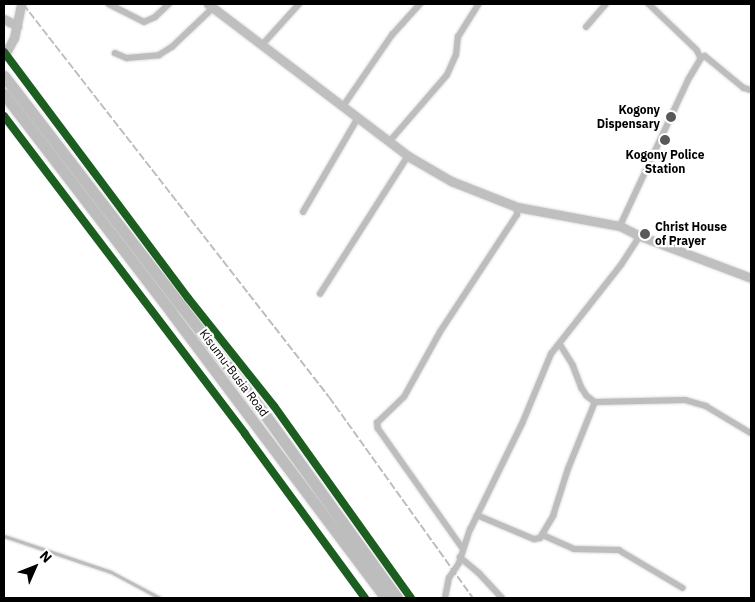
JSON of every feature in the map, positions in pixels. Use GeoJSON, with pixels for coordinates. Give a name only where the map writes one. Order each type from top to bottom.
{"type":"FeatureCollection","features":[{"type":"Feature","properties":{"kind":"highway","name":"Kisumu-Busia Road"},"geometry":{"type":"LineString","coordinates":[[4,76],[263,412],[398,598]]}},
{"type":"Feature","properties":{"kind":"highway","name":"Kisumu-Busia Road"},"geometry":{"type":"LineString","coordinates":[[4,94],[386,598]]}},
{"type":"Feature","properties":{"kind":"main road"},"geometry":{"type":"LineString","coordinates":[[4,56],[14,38],[21,4]]}},
{"type":"Feature","properties":{"kind":"main road"},"geometry":{"type":"LineString","coordinates":[[210,6],[344,105],[408,156],[451,181],[516,207],[620,226],[640,236],[751,278]]}},
{"type":"Feature","properties":{"kind":"main road"},"geometry":{"type":"LineString","coordinates":[[4,19],[17,26]]}},
{"type":"Feature","properties":{"kind":"street"},"geometry":{"type":"LineString","coordinates":[[109,4],[144,22],[155,17],[169,4]]}},
{"type":"Feature","properties":{"kind":"street"},"geometry":{"type":"LineString","coordinates":[[262,45],[299,4]]}},
{"type":"Feature","properties":{"kind":"street"},"geometry":{"type":"LineString","coordinates":[[344,105],[392,35],[420,4]]}},
{"type":"Feature","properties":{"kind":"street"},"geometry":{"type":"LineString","coordinates":[[390,141],[447,75],[456,55],[458,37],[479,4]]}},
{"type":"Feature","properties":{"kind":"street"},"geometry":{"type":"LineString","coordinates":[[586,27],[606,4]]}},
{"type":"Feature","properties":{"kind":"street"},"geometry":{"type":"LineString","coordinates":[[649,4],[697,50],[701,58]]}},
{"type":"Feature","properties":{"kind":"street"},"geometry":{"type":"LineString","coordinates":[[115,53],[127,58],[159,55],[172,47],[210,6]]}},
{"type":"Feature","properties":{"kind":"street"},"geometry":{"type":"LineString","coordinates":[[620,226],[688,80],[701,58],[705,56],[744,88],[751,90]]}},
{"type":"Feature","properties":{"kind":"street"},"geometry":{"type":"LineString","coordinates":[[304,212],[358,118]]}},
{"type":"Feature","properties":{"kind":"street"},"geometry":{"type":"LineString","coordinates":[[320,294],[408,156]]}},
{"type":"Feature","properties":{"kind":"street"},"geometry":{"type":"LineString","coordinates":[[462,548],[378,429],[378,423],[404,397],[440,332],[517,215],[516,207]]}},
{"type":"Feature","properties":{"kind":"street"},"geometry":{"type":"LineString","coordinates":[[445,598],[450,578],[462,548],[522,424],[539,378],[551,354],[621,265],[640,236]]}},
{"type":"Feature","properties":{"kind":"street"},"geometry":{"type":"LineString","coordinates":[[560,344],[573,365],[582,388],[587,396],[595,402],[685,400],[706,406],[751,433]]}},
{"type":"Feature","properties":{"kind":"street"},"geometry":{"type":"LineString","coordinates":[[477,515],[534,539],[540,538],[562,491],[568,469],[595,402]]}},
{"type":"Feature","properties":{"kind":"street"},"geometry":{"type":"LineString","coordinates":[[543,535],[574,549],[620,550],[683,588]]}},
{"type":"Feature","properties":{"kind":"street"},"geometry":{"type":"LineString","coordinates":[[460,557],[502,598]]}},
{"type":"Feature","properties":{"kind":"lane"},"geometry":{"type":"LineString","coordinates":[[4,536],[111,572],[160,598]]}},
{"type":"Feature","properties":{"kind":"railway"},"geometry":{"type":"LineString","coordinates":[[23,4],[329,397],[473,598]]}},
{"type":"Feature","properties":{"kind":"cycle path"},"geometry":{"type":"LineString","coordinates":[[4,52],[188,298],[274,406],[411,598]]}},
{"type":"Feature","properties":{"kind":"cycle path"},"geometry":{"type":"LineString","coordinates":[[4,116],[245,434],[365,598]]}},
{"type":"Feature","properties":{"kind":"place","name":"Kogony Dispensary"},"geometry":{"type":"Point","coordinates":[671,117]}},
{"type":"Feature","properties":{"kind":"place","name":"Kogony Police Station"},"geometry":{"type":"Point","coordinates":[665,140]}},
{"type":"Feature","properties":{"kind":"place","name":"Christ House of Prayer"},"geometry":{"type":"Point","coordinates":[645,234]}}]}
